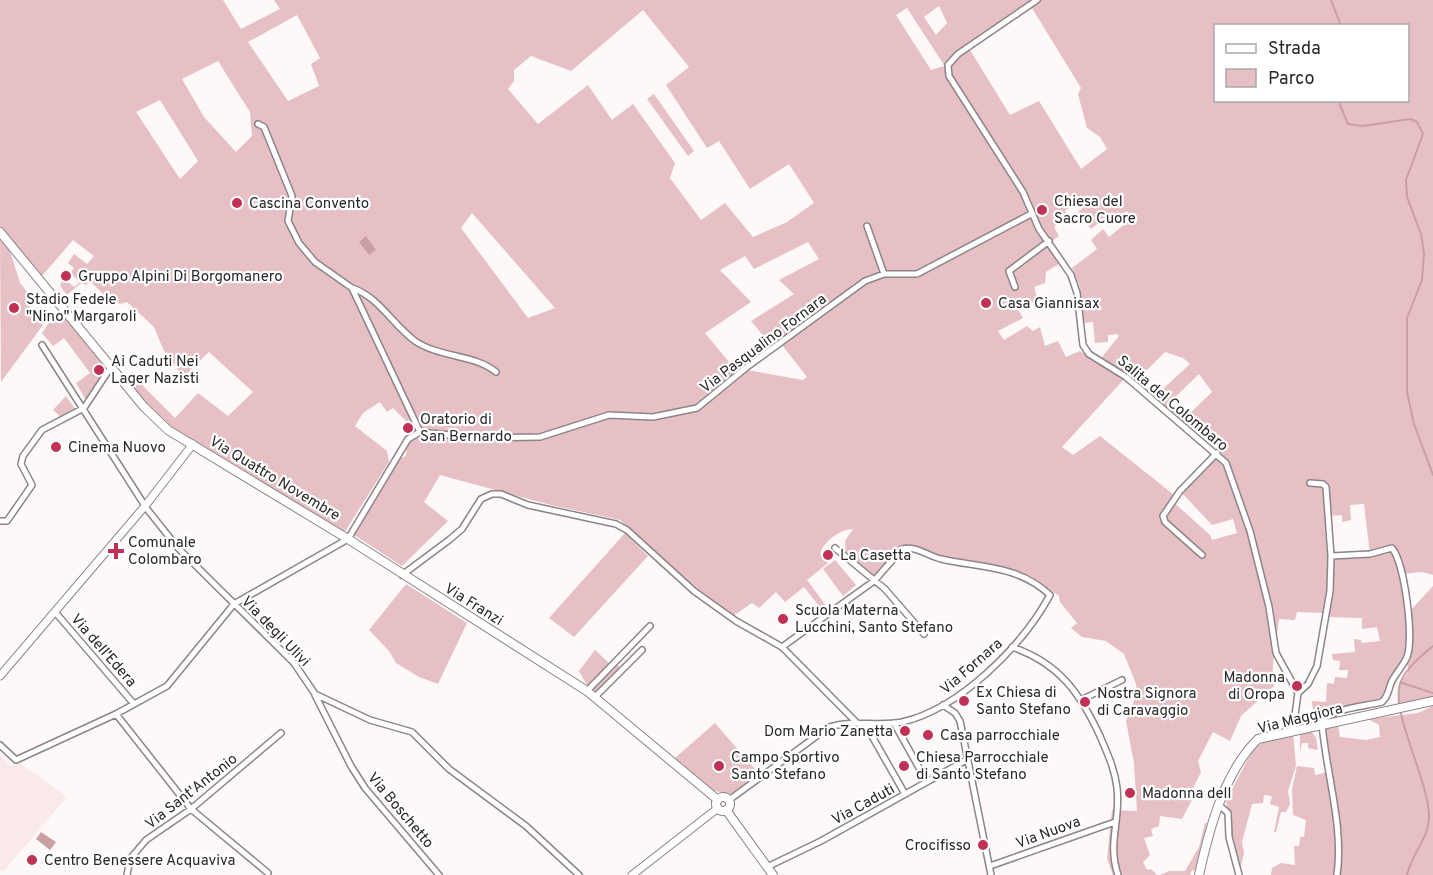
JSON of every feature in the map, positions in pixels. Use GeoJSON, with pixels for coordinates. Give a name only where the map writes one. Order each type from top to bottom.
{"type":"FeatureCollection","features":[{"type":"Feature","properties":{"kind":"main road"},"geometry":{"type":"LineString","coordinates":[[0,232],[150,414],[168,430],[193,444]]}},
{"type":"Feature","properties":{"kind":"main road","name":"Via Quattro Novembre"},"geometry":{"type":"LineString","coordinates":[[193,444],[348,539]]}},
{"type":"Feature","properties":{"kind":"main road","name":"Via Franzi"},"geometry":{"type":"LineString","coordinates":[[348,539],[595,697],[720,806],[773,875]]}},
{"type":"Feature","properties":{"kind":"main road","name":"Via Maggiora"},"geometry":{"type":"LineString","coordinates":[[1199,875],[1210,822],[1246,751],[1258,739],[1433,701]]}},
{"type":"Feature","properties":{"kind":"main road"},"geometry":{"type":"LineString","coordinates":[[720,806],[729,807],[729,800]]}},
{"type":"Feature","properties":{"kind":"street","name":"Salita del Colombaro"},"geometry":{"type":"LineString","coordinates":[[1038,0],[958,54],[948,65],[950,76],[1023,192],[1031,214],[1071,275],[1077,293],[1083,345],[1089,354],[1126,377],[1226,462],[1239,494],[1269,606],[1276,653],[1298,693]]}},
{"type":"Feature","properties":{"kind":"street"},"geometry":{"type":"LineString","coordinates":[[258,124],[264,127],[292,196],[288,221],[299,243],[315,262],[352,288],[364,292],[416,341],[444,355],[486,364],[496,372]]}},
{"type":"Feature","properties":{"kind":"street","name":"Via Pasqualino Fornara"},"geometry":{"type":"LineString","coordinates":[[420,432],[480,438],[540,436],[609,415],[664,416],[697,408],[870,278],[884,274],[917,274],[1031,214]]}},
{"type":"Feature","properties":{"kind":"street"},"geometry":{"type":"LineString","coordinates":[[867,226],[884,274]]}},
{"type":"Feature","properties":{"kind":"street"},"geometry":{"type":"LineString","coordinates":[[1015,287],[1009,271],[1049,242]]}},
{"type":"Feature","properties":{"kind":"street"},"geometry":{"type":"LineString","coordinates":[[0,745],[16,760],[116,714],[167,686],[234,604],[348,539],[408,439],[420,432],[352,288]]}},
{"type":"Feature","properties":{"kind":"street"},"geometry":{"type":"LineString","coordinates":[[42,345],[145,506]]}},
{"type":"Feature","properties":{"kind":"street"},"geometry":{"type":"LineString","coordinates":[[0,521],[7,521],[32,485],[21,464],[23,456],[42,430],[84,408],[111,367]]}},
{"type":"Feature","properties":{"kind":"street","name":"Via Quattro Novembre"},"geometry":{"type":"LineString","coordinates":[[0,676],[145,506],[193,444]]}},
{"type":"Feature","properties":{"kind":"street"},"geometry":{"type":"LineString","coordinates":[[1202,555],[1165,522],[1163,516],[1180,491],[1217,453]]}},
{"type":"Feature","properties":{"kind":"street"},"geometry":{"type":"LineString","coordinates":[[1293,730],[1298,693],[1308,684],[1317,666],[1330,591],[1331,556],[1326,487],[1323,484],[1310,483]]}},
{"type":"Feature","properties":{"kind":"street"},"geometry":{"type":"LineString","coordinates":[[402,575],[462,529],[482,499],[501,494],[528,505],[616,524],[627,530],[694,591],[736,621],[782,647],[858,723]]}},
{"type":"Feature","properties":{"kind":"street","name":"Via degli Ulivi"},"geometry":{"type":"LineString","coordinates":[[145,506],[178,548],[294,663],[315,694]]}},
{"type":"Feature","properties":{"kind":"street","name":"Via Fornara"},"geometry":{"type":"LineString","coordinates":[[729,800],[829,727],[846,722],[894,723],[944,705],[980,678],[1012,647],[1038,617],[1050,595],[1029,580],[997,568],[941,559],[908,547],[902,549],[874,581]]}},
{"type":"Feature","properties":{"kind":"street"},"geometry":{"type":"LineString","coordinates":[[1331,556],[1370,554],[1392,548],[1406,595],[1408,648],[1407,656],[1391,683],[1388,697],[1383,702],[1326,716],[1321,724],[1336,818],[1339,859],[1337,875]]}},
{"type":"Feature","properties":{"kind":"street"},"geometry":{"type":"LineString","coordinates":[[835,549],[874,581],[886,587],[924,634]]}},
{"type":"Feature","properties":{"kind":"street"},"geometry":{"type":"LineString","coordinates":[[782,647],[874,581]]}},
{"type":"Feature","properties":{"kind":"street","name":"Via dell'Edera"},"geometry":{"type":"LineString","coordinates":[[55,612],[134,704]]}},
{"type":"Feature","properties":{"kind":"street"},"geometry":{"type":"LineString","coordinates":[[587,691],[650,626]]}},
{"type":"Feature","properties":{"kind":"street"},"geometry":{"type":"LineString","coordinates":[[1012,647],[1027,652],[1066,680],[1082,699],[1111,759],[1117,789],[1112,858],[1118,875]]}},
{"type":"Feature","properties":{"kind":"street"},"geometry":{"type":"LineString","coordinates":[[595,697],[642,650]]}},
{"type":"Feature","properties":{"kind":"street"},"geometry":{"type":"LineString","coordinates":[[1082,699],[1122,680]]}},
{"type":"Feature","properties":{"kind":"street"},"geometry":{"type":"LineString","coordinates":[[315,694],[370,720],[412,732],[449,769],[526,826],[579,875]]}},
{"type":"Feature","properties":{"kind":"street","name":"Via Boschetto"},"geometry":{"type":"LineString","coordinates":[[315,694],[351,766],[365,788],[439,875]]}},
{"type":"Feature","properties":{"kind":"street"},"geometry":{"type":"LineString","coordinates":[[944,705],[955,713],[960,721],[991,875]]}},
{"type":"Feature","properties":{"kind":"street"},"geometry":{"type":"LineString","coordinates":[[116,714],[191,809],[268,873]]}},
{"type":"Feature","properties":{"kind":"street"},"geometry":{"type":"LineString","coordinates":[[894,723],[927,782]]}},
{"type":"Feature","properties":{"kind":"street"},"geometry":{"type":"LineString","coordinates":[[865,724],[905,794]]}},
{"type":"Feature","properties":{"kind":"street","name":"Via Sant'Antonio"},"geometry":{"type":"LineString","coordinates":[[127,875],[130,859],[146,840],[191,809],[281,733]]}},
{"type":"Feature","properties":{"kind":"street","name":"Via Caduti"},"geometry":{"type":"LineString","coordinates":[[767,867],[821,841],[968,759]]}},
{"type":"Feature","properties":{"kind":"street"},"geometry":{"type":"LineString","coordinates":[[1219,805],[1228,813],[1229,837],[1238,874]]}},
{"type":"Feature","properties":{"kind":"street"},"geometry":{"type":"LineString","coordinates":[[632,875],[720,806]]}},
{"type":"Feature","properties":{"kind":"street","name":"Via Nuova"},"geometry":{"type":"LineString","coordinates":[[990,866],[1115,822]]}},
{"type":"Feature","properties":{"kind":"shaded area"},"geometry":{"type":"Polygon","coordinates":[[[366,236],[376,250],[369,255],[359,242],[366,236]]]}},
{"type":"Feature","properties":{"kind":"shaded area"},"geometry":{"type":"Polygon","coordinates":[[[0,755],[10,765],[21,764],[67,797],[3,872],[0,869],[0,755]]]}},
{"type":"Feature","properties":{"kind":"shaded area"},"geometry":{"type":"Polygon","coordinates":[[[41,832],[56,842],[50,850],[36,839],[41,832]]]}},
{"type":"Feature","properties":{"kind":"green space"},"geometry":{"type":"Polygon","coordinates":[[[0,0],[223,0],[241,29],[280,9],[274,0],[1433,0],[1433,575],[1422,572],[1402,574],[1409,612],[1433,586],[1433,696],[1398,705],[1400,688],[1408,673],[1407,658],[1382,702],[1314,720],[1312,701],[1326,702],[1327,683],[1334,684],[1335,677],[1347,678],[1348,670],[1339,670],[1340,661],[1333,660],[1332,654],[1355,652],[1354,639],[1361,640],[1362,643],[1380,641],[1377,627],[1362,629],[1362,618],[1326,617],[1326,614],[1322,613],[1297,612],[1295,620],[1279,619],[1273,662],[1274,686],[1241,716],[1230,741],[1213,732],[1198,761],[1201,772],[1190,794],[1193,798],[1182,819],[1160,816],[1159,826],[1151,829],[1153,836],[1144,838],[1150,855],[1143,862],[1147,870],[1151,869],[1157,875],[1113,875],[1107,859],[1112,810],[1137,811],[1134,763],[1126,721],[1137,694],[1136,684],[1124,654],[1106,641],[1082,637],[1071,628],[1077,623],[1060,602],[1059,596],[1031,576],[1030,578],[999,566],[932,555],[908,545],[902,546],[874,577],[846,556],[845,541],[853,529],[838,533],[825,544],[820,553],[828,563],[807,580],[827,607],[822,610],[804,587],[785,602],[776,592],[759,608],[752,603],[733,616],[671,568],[620,520],[551,505],[440,475],[424,502],[448,521],[402,566],[351,533],[395,460],[406,456],[407,436],[415,423],[406,421],[393,408],[387,412],[380,402],[363,413],[355,426],[387,451],[389,462],[344,533],[169,427],[126,381],[132,375],[175,418],[198,393],[228,416],[253,392],[209,352],[183,377],[163,349],[154,327],[127,302],[120,304],[107,298],[90,281],[86,285],[81,283],[67,295],[60,286],[63,278],[74,287],[80,282],[70,273],[74,268],[68,263],[74,254],[87,264],[94,256],[73,240],[42,276],[0,226],[0,0]],[[939,6],[924,17],[936,35],[947,23],[939,6]],[[907,8],[896,15],[931,70],[944,65],[907,8]],[[1032,8],[970,50],[1010,115],[1039,101],[1081,169],[1107,149],[1100,137],[1087,128],[1078,94],[1081,88],[1032,8]],[[643,10],[571,71],[531,56],[514,70],[514,81],[508,89],[538,124],[588,85],[612,120],[633,104],[675,163],[670,178],[701,220],[725,203],[753,237],[787,222],[814,203],[789,164],[750,189],[719,141],[707,148],[666,85],[689,67],[643,10]],[[297,15],[248,42],[288,101],[319,86],[311,64],[320,58],[297,15]],[[218,61],[182,79],[204,117],[236,152],[252,136],[250,112],[218,61]],[[160,100],[136,112],[180,179],[198,161],[160,100]],[[1077,202],[1065,211],[1068,216],[1054,227],[1059,236],[1052,241],[1065,260],[1046,272],[1045,283],[1034,287],[1038,300],[1018,309],[1023,318],[998,331],[1004,340],[1027,326],[1033,331],[1040,327],[1045,346],[1058,341],[1066,357],[1080,351],[1098,362],[1119,336],[1117,334],[1108,335],[1108,342],[1095,343],[1093,322],[1084,323],[1079,284],[1072,268],[1097,249],[1091,240],[1103,229],[1109,237],[1131,219],[1127,211],[1111,223],[1106,217],[1091,229],[1078,212],[1082,209],[1077,202]],[[472,213],[461,228],[528,318],[555,308],[472,213]],[[808,242],[754,269],[745,256],[720,270],[751,302],[705,333],[729,362],[733,360],[738,365],[741,363],[747,370],[803,380],[807,377],[782,345],[841,303],[838,298],[815,315],[809,310],[789,325],[792,329],[771,345],[751,321],[794,294],[779,280],[819,259],[808,242]],[[1165,352],[1136,381],[1155,396],[1190,364],[1183,358],[1165,352]],[[1199,374],[1169,403],[1186,417],[1212,392],[1199,374]],[[1126,377],[1062,447],[1073,455],[1100,436],[1174,495],[1170,499],[1210,535],[1212,540],[1237,533],[1233,519],[1212,525],[1179,490],[1217,453],[1219,446],[1191,421],[1187,425],[1126,377]],[[1364,504],[1350,505],[1351,520],[1342,522],[1342,515],[1329,516],[1331,556],[1370,554],[1364,504]]]}},
{"type":"Feature","properties":{"kind":"green space"},"geometry":{"type":"Polygon","coordinates":[[[654,94],[694,151],[688,156],[647,99],[654,94]]]}},
{"type":"Feature","properties":{"kind":"green space","name":"Stadio Fedele \"Nino\" Margaroli"},"geometry":{"type":"Polygon","coordinates":[[[0,238],[10,251],[20,283],[33,299],[29,307],[30,314],[43,325],[1,382],[0,238]]]}},
{"type":"Feature","properties":{"kind":"green space"},"geometry":{"type":"Polygon","coordinates":[[[61,313],[107,369],[87,402],[76,383],[90,373],[64,338],[53,346],[42,333],[55,314],[61,313]]]}},
{"type":"Feature","properties":{"kind":"green space"},"geometry":{"type":"Polygon","coordinates":[[[66,396],[76,410],[61,417],[53,410],[66,396]]]}},
{"type":"Feature","properties":{"kind":"green space"},"geometry":{"type":"Polygon","coordinates":[[[625,533],[648,556],[574,637],[549,618],[625,533]]]}},
{"type":"Feature","properties":{"kind":"green space"},"geometry":{"type":"Polygon","coordinates":[[[835,560],[856,585],[843,596],[823,569],[835,560]]]}},
{"type":"Feature","properties":{"kind":"green space"},"geometry":{"type":"Polygon","coordinates":[[[406,584],[467,623],[438,684],[419,677],[396,663],[389,651],[369,630],[406,584]]]}},
{"type":"Feature","properties":{"kind":"green space"},"geometry":{"type":"Polygon","coordinates":[[[595,650],[609,663],[588,687],[579,671],[595,650]]]}},
{"type":"Feature","properties":{"kind":"green space"},"geometry":{"type":"Polygon","coordinates":[[[616,663],[621,669],[596,695],[590,691],[616,663]]]}},
{"type":"Feature","properties":{"kind":"green space"},"geometry":{"type":"Polygon","coordinates":[[[1433,706],[1433,875],[1271,875],[1272,868],[1281,863],[1295,865],[1294,846],[1299,846],[1300,837],[1304,837],[1306,820],[1293,815],[1292,789],[1297,766],[1314,768],[1315,775],[1328,772],[1325,727],[1338,725],[1340,737],[1366,740],[1380,737],[1379,725],[1368,719],[1418,713],[1433,706]]]}},
{"type":"Feature","properties":{"kind":"green space","name":"Campo Sportivo Santo Stefano"},"geometry":{"type":"Polygon","coordinates":[[[715,723],[760,775],[730,794],[710,790],[675,758],[715,723]]]}},
{"type":"Feature","properties":{"kind":"green space"},"geometry":{"type":"Polygon","coordinates":[[[1312,732],[1316,738],[1318,750],[1308,748],[1308,743],[1302,743],[1300,752],[1300,734],[1312,732]]]}},
{"type":"Feature","properties":{"kind":"green space"},"geometry":{"type":"Polygon","coordinates":[[[1293,733],[1296,766],[1288,791],[1290,804],[1286,812],[1281,812],[1276,832],[1274,832],[1279,807],[1270,804],[1272,796],[1264,795],[1263,803],[1252,804],[1242,842],[1244,853],[1240,871],[1226,800],[1253,750],[1263,742],[1293,733]]]}},
{"type":"Feature","properties":{"kind":"green space"},"geometry":{"type":"Polygon","coordinates":[[[1205,823],[1207,823],[1195,871],[1192,870],[1190,875],[1160,875],[1169,871],[1185,871],[1199,847],[1205,823]]]}},
{"type":"Feature","properties":{"kind":"waterway"},"geometry":{"type":"LineString","coordinates":[[1331,0],[1340,24]]}},
{"type":"Feature","properties":{"kind":"waterway"},"geometry":{"type":"LineString","coordinates":[[1339,102],[1348,124],[1363,126],[1410,119],[1417,122],[1423,134],[1406,180],[1407,197],[1421,234],[1424,253],[1422,280],[1407,318],[1407,392],[1414,424],[1433,475]]}},
{"type":"Feature","properties":{"kind":"waterway"},"geometry":{"type":"LineString","coordinates":[[1407,875],[1427,831],[1429,815],[1423,783],[1401,712],[1400,684],[1409,668],[1433,646]]}},
{"type":"Feature","properties":{"kind":"waterway"},"geometry":{"type":"LineString","coordinates":[[1402,683],[1433,693]]}},
{"type":"Feature","properties":{"kind":"place","name":"Cascina Convento"},"geometry":{"type":"Point","coordinates":[237,203]}},
{"type":"Feature","properties":{"kind":"place","name":"Chiesa del Sacro Cuore"},"geometry":{"type":"Point","coordinates":[1042,210]}},
{"type":"Feature","properties":{"kind":"place","name":"Gruppo Alpini Di Borgomanero"},"geometry":{"type":"Point","coordinates":[66,276]}},
{"type":"Feature","properties":{"kind":"place","name":"Casa Giannisax"},"geometry":{"type":"Point","coordinates":[986,303]}},
{"type":"Feature","properties":{"kind":"place","name":"Stadio Fedele \"Nino\" Margaroli"},"geometry":{"type":"Point","coordinates":[14,308]}},
{"type":"Feature","properties":{"kind":"place","name":"Ai Caduti Nei Lager Nazisti"},"geometry":{"type":"Point","coordinates":[99,370]}},
{"type":"Feature","properties":{"kind":"place","name":"Oratorio di San Bernardo"},"geometry":{"type":"Point","coordinates":[408,428]}},
{"type":"Feature","properties":{"kind":"place","name":"Cinema Nuovo"},"geometry":{"type":"Point","coordinates":[56,447]}},
{"type":"Feature","properties":{"kind":"place","name":"Comunale Colombaro"},"geometry":{"type":"Point","coordinates":[116,551]}},
{"type":"Feature","properties":{"kind":"place","name":"La Casetta"},"geometry":{"type":"Point","coordinates":[828,555]}},
{"type":"Feature","properties":{"kind":"place","name":"Scuola Materna Lucchini, Santo Stefano"},"geometry":{"type":"Point","coordinates":[783,619]}},
{"type":"Feature","properties":{"kind":"place","name":"Madonna di Oropa"},"geometry":{"type":"Point","coordinates":[1297,686]}},
{"type":"Feature","properties":{"kind":"place","name":"Ex Chiesa di Santo Stefano"},"geometry":{"type":"Point","coordinates":[964,701]}},
{"type":"Feature","properties":{"kind":"place","name":"Nostra Signora di Caravaggio"},"geometry":{"type":"Point","coordinates":[1085,702]}},
{"type":"Feature","properties":{"kind":"place","name":"Dom Mario Zanetta"},"geometry":{"type":"Point","coordinates":[905,731]}},
{"type":"Feature","properties":{"kind":"place","name":"Casa parrocchiale"},"geometry":{"type":"Point","coordinates":[928,735]}},
{"type":"Feature","properties":{"kind":"place","name":"Campo Sportivo Santo Stefano"},"geometry":{"type":"Point","coordinates":[719,766]}},
{"type":"Feature","properties":{"kind":"place","name":"Chiesa Parrocchiale di Santo Stefano"},"geometry":{"type":"Point","coordinates":[904,766]}},
{"type":"Feature","properties":{"kind":"place","name":"Madonna dell"},"geometry":{"type":"Point","coordinates":[1130,793]}},
{"type":"Feature","properties":{"kind":"place","name":"Crocifisso"},"geometry":{"type":"Point","coordinates":[983,845]}},
{"type":"Feature","properties":{"kind":"place","name":"Centro Benessere Acquaviva"},"geometry":{"type":"Point","coordinates":[32,860]}}]}
